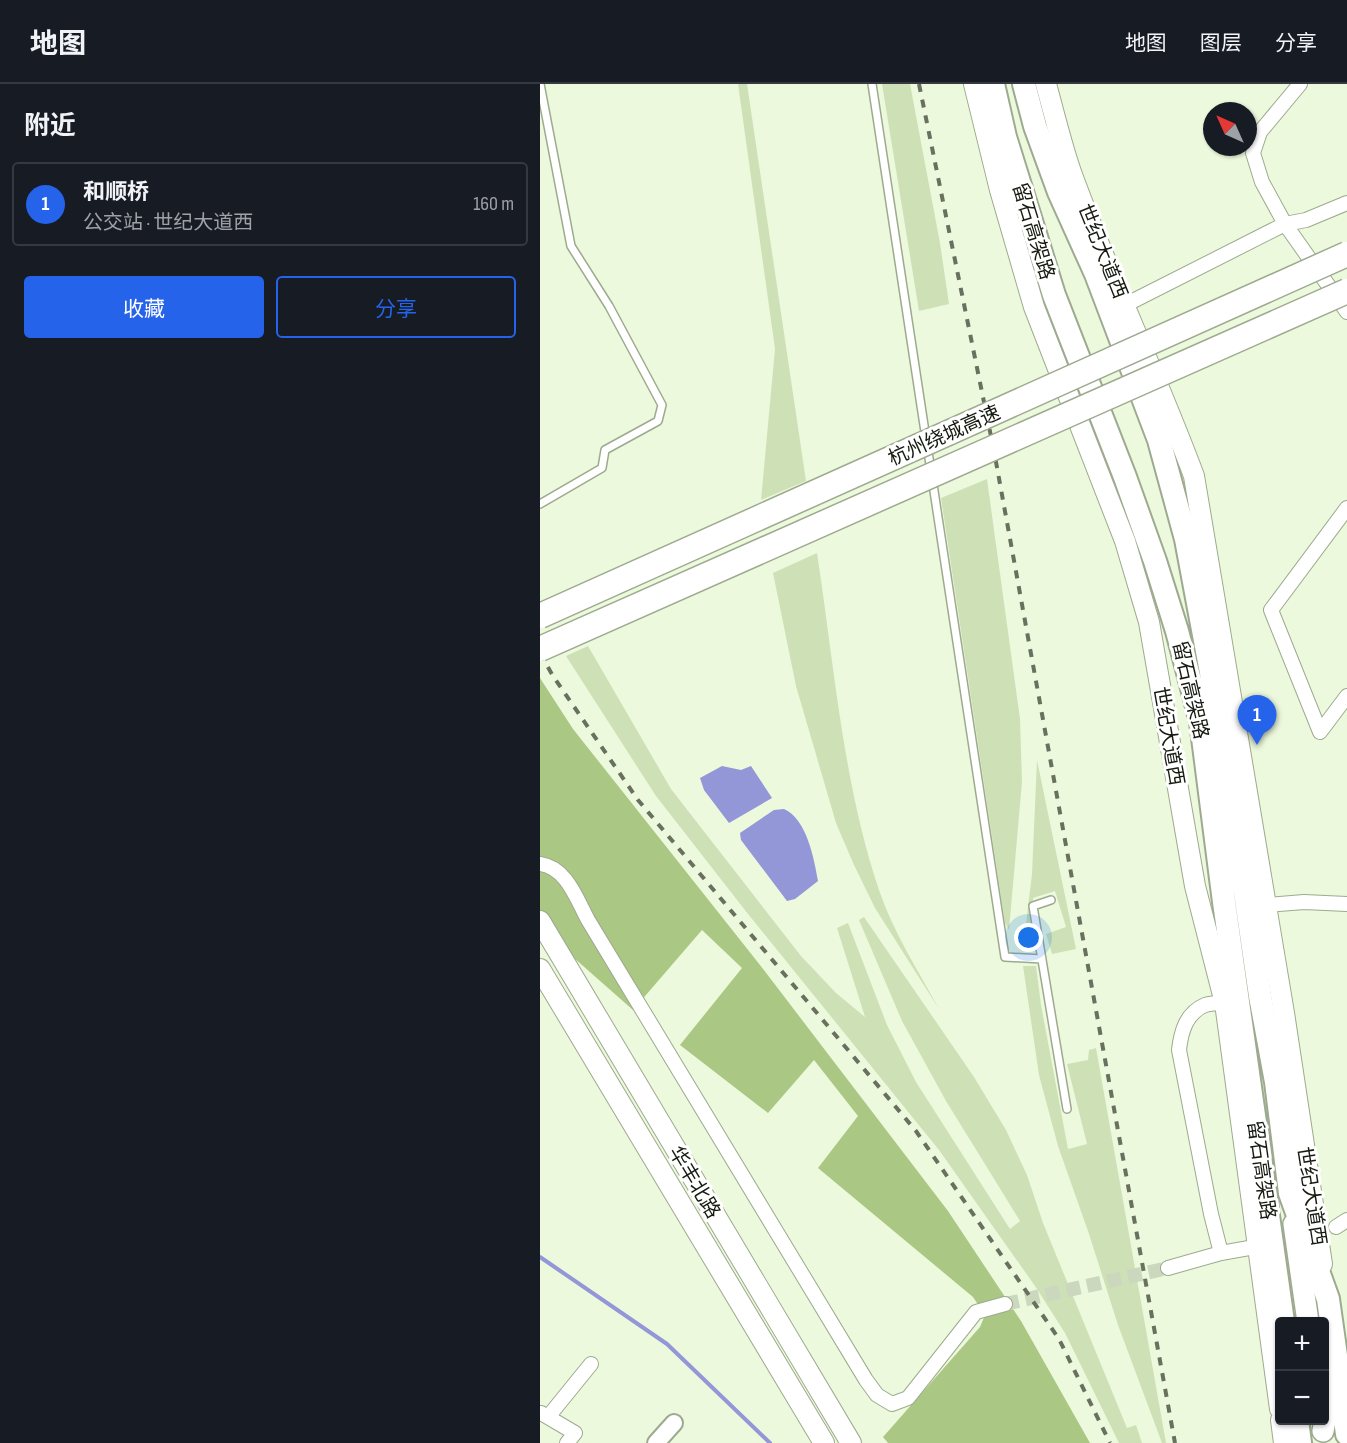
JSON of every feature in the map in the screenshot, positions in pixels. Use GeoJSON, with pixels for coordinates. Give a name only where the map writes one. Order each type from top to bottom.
{"type":"FeatureCollection","features":[{"type":"Feature","properties":{"kind":"highway","name":"留石高架路"},"geometry":{"type":"LineString","coordinates":[[993,84],[1005,137],[1054,295],[1125,477],[1178,631],[1201,722],[1282,1317]]}},
{"type":"Feature","properties":{"kind":"highway","name":"留石高架路"},"geometry":{"type":"LineString","coordinates":[[1024,84],[1035,126],[1059,192],[1096,274],[1159,440],[1186,539],[1221,726],[1260,996],[1276,1082],[1290,1193],[1328,1299],[1347,1434]]}},
{"type":"Feature","properties":{"kind":"highway","name":"杭州绕城高速"},"geometry":{"type":"LineString","coordinates":[[540,616],[1347,254]]}},
{"type":"Feature","properties":{"kind":"highway","name":"杭州绕城高速"},"geometry":{"type":"LineString","coordinates":[[540,649],[1347,291]]}},
{"type":"Feature","properties":{"kind":"highway"},"geometry":{"type":"LineString","coordinates":[[1178,631],[1225,1003]]}},
{"type":"Feature","properties":{"kind":"highway"},"geometry":{"type":"LineString","coordinates":[[1298,1425],[1300,1443]]}},
{"type":"Feature","properties":{"kind":"main road","name":"世纪大道西"},"geometry":{"type":"LineString","coordinates":[[974,84],[1000,189],[1034,307],[1125,542],[1149,622],[1195,886],[1225,1003],[1275,1372]]}},
{"type":"Feature","properties":{"kind":"main road","name":"世纪大道西"},"geometry":{"type":"LineString","coordinates":[[1046,84],[1070,170],[1168,406],[1194,476],[1266,905],[1328,1299]]}},
{"type":"Feature","properties":{"kind":"main road","name":"华丰北路"},"geometry":{"type":"LineString","coordinates":[[540,921],[851,1443]]}},
{"type":"Feature","properties":{"kind":"main road","name":"华丰北路"},"geometry":{"type":"LineString","coordinates":[[540,969],[824,1443]]}},
{"type":"Feature","properties":{"kind":"main road"},"geometry":{"type":"LineString","coordinates":[[1290,1193],[1307,1317]]}},
{"type":"Feature","properties":{"kind":"main road"},"geometry":{"type":"LineString","coordinates":[[1323,1432],[1336,1361]]}},
{"type":"Feature","properties":{"kind":"main road"},"geometry":{"type":"LineString","coordinates":[[1282,1425],[1284,1443]]}},
{"type":"Feature","properties":{"kind":"street"},"geometry":{"type":"LineString","coordinates":[[1300,84],[1260,132],[1253,153],[1262,183],[1285,224],[1347,312]]}},
{"type":"Feature","properties":{"kind":"street"},"geometry":{"type":"LineString","coordinates":[[1125,305],[1285,224],[1306,220],[1347,203]]}},
{"type":"Feature","properties":{"kind":"street"},"geometry":{"type":"LineString","coordinates":[[1347,508],[1271,610],[1320,732],[1347,696]]}},
{"type":"Feature","properties":{"kind":"street"},"geometry":{"type":"LineString","coordinates":[[540,864],[563,874],[853,1359],[877,1395],[892,1404],[908,1398],[976,1312],[1005,1304]]}},
{"type":"Feature","properties":{"kind":"street"},"geometry":{"type":"LineString","coordinates":[[1266,905],[1304,902],[1347,904]]}},
{"type":"Feature","properties":{"kind":"street"},"geometry":{"type":"LineString","coordinates":[[1221,1253],[1211,1214],[1179,1050],[1181,1031],[1191,1015],[1206,1004],[1225,1003]]}},
{"type":"Feature","properties":{"kind":"street"},"geometry":{"type":"LineString","coordinates":[[1168,1268],[1221,1253],[1249,1248]]}},
{"type":"Feature","properties":{"kind":"street"},"geometry":{"type":"LineString","coordinates":[[567,1443],[575,1433],[544,1414],[591,1364]]}},
{"type":"Feature","properties":{"kind":"street"},"geometry":{"type":"LineString","coordinates":[[656,1443],[674,1423]]}},
{"type":"Feature","properties":{"kind":"lane"},"geometry":{"type":"LineString","coordinates":[[540,84],[572,246],[609,306],[662,405],[658,421],[605,450],[602,468],[540,504]]}},
{"type":"Feature","properties":{"kind":"lane"},"geometry":{"type":"LineString","coordinates":[[872,84],[958,662],[1005,957],[1042,959]]}},
{"type":"Feature","properties":{"kind":"lane"},"geometry":{"type":"LineString","coordinates":[[1051,900],[1033,906],[1067,1109]]}},
{"type":"Feature","properties":{"kind":"green space"},"geometry":{"type":"Polygon","coordinates":[[[738,84],[747,84],[806,481],[761,500],[775,349],[738,84]]]}},
{"type":"Feature","properties":{"kind":"green space"},"geometry":{"type":"Polygon","coordinates":[[[882,84],[910,84],[940,243],[949,304],[919,311],[882,84]]]}},
{"type":"Feature","properties":{"kind":"green space"},"geometry":{"type":"Polygon","coordinates":[[[987,479],[1020,719],[1022,782],[1009,930],[1005,923],[941,498],[987,479]]]}},
{"type":"Feature","properties":{"kind":"green space"},"geometry":{"type":"Polygon","coordinates":[[[817,553],[848,766],[867,850],[891,921],[939,1009],[875,908],[854,865],[836,823],[796,686],[773,573],[817,553]]]}},
{"type":"Feature","properties":{"kind":"green space"},"geometry":{"type":"Polygon","coordinates":[[[588,646],[671,789],[801,956],[836,993],[865,1017],[837,928],[848,923],[887,1025],[916,1082],[1010,1229],[1020,1221],[946,1101],[902,1021],[859,920],[864,917],[974,1077],[1006,1130],[1027,1175],[1043,1223],[1127,1428],[1136,1425],[1142,1443],[1119,1443],[1065,1333],[1035,1286],[939,1150],[748,914],[656,796],[566,656],[588,646]]]}},
{"type":"Feature","properties":{"kind":"green space"},"geometry":{"type":"Polygon","coordinates":[[[540,678],[573,729],[760,965],[948,1211],[1021,1321],[1090,1443],[888,1443],[883,1437],[980,1327],[985,1315],[973,1297],[818,1168],[858,1116],[814,1060],[768,1113],[680,1045],[742,968],[702,930],[633,1010],[540,928],[540,678]]]}},
{"type":"Feature","properties":{"kind":"green space"},"geometry":{"type":"Polygon","coordinates":[[[1037,760],[1076,949],[1052,954],[1046,934],[1066,927],[1055,891],[1033,898],[1035,949],[1023,948],[1032,874],[1037,760]]]}},
{"type":"Feature","properties":{"kind":"green space"},"geometry":{"type":"Polygon","coordinates":[[[1023,966],[1036,966],[1068,1149],[1087,1144],[1067,1064],[1088,1060],[1089,1050],[1096,1048],[1166,1443],[1162,1443],[1118,1325],[1058,1146],[1039,1075],[1023,966]]]}},
{"type":"Feature","properties":{"kind":"water"},"geometry":{"type":"Polygon","coordinates":[[[722,766],[741,770],[751,766],[772,798],[729,823],[704,790],[700,778],[722,766]]]}},
{"type":"Feature","properties":{"kind":"water"},"geometry":{"type":"Polygon","coordinates":[[[784,809],[792,814],[804,830],[812,851],[818,881],[795,899],[787,901],[741,840],[740,833],[774,810],[784,809]]]}},
{"type":"Feature","properties":{"kind":"waterway"},"geometry":{"type":"LineString","coordinates":[[540,1257],[667,1344],[770,1443]]}},
{"type":"Feature","properties":{"kind":"tunnel"},"geometry":{"type":"LineString","coordinates":[[1005,1304],[1168,1268]]}},
{"type":"Feature","properties":{"kind":"railway"},"geometry":{"type":"LineString","coordinates":[[919,84],[994,451],[1175,1443]]}},
{"type":"Feature","properties":{"kind":"railway"},"geometry":{"type":"LineString","coordinates":[[540,653],[553,676],[638,800],[916,1131],[1059,1339],[1110,1443]]}},
{"type":"Feature","properties":{"kind":"place","name":"和顺桥"},"geometry":{"type":"Point","coordinates":[1257,745]}}]}
